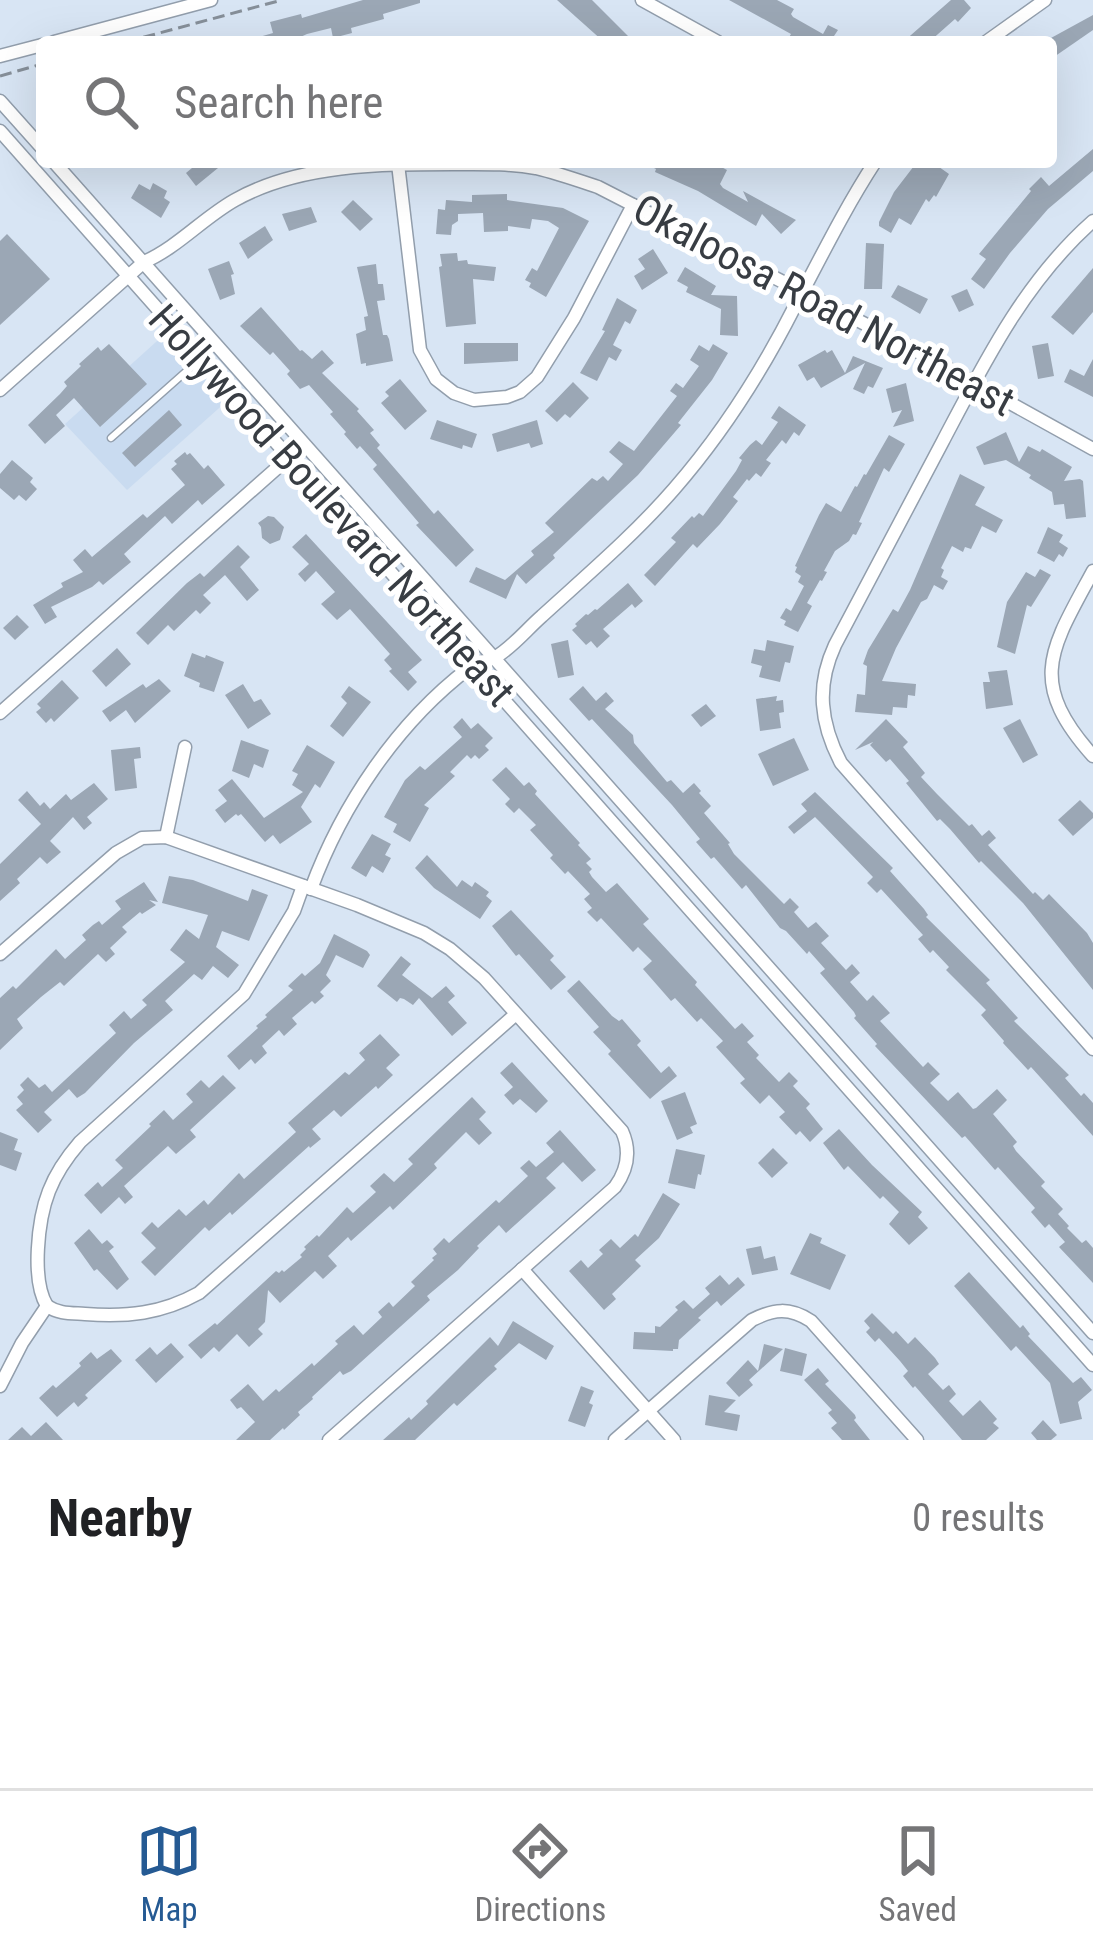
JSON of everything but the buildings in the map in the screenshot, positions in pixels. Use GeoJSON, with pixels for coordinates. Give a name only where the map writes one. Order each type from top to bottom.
{"type":"FeatureCollection","features":[{"type":"Feature","properties":{"kind":"street"},"geometry":{"type":"LineString","coordinates":[[76,36],[211,0]]}},
{"type":"Feature","properties":{"kind":"street"},"geometry":{"type":"LineString","coordinates":[[642,0],[707,36]]}},
{"type":"Feature","properties":{"kind":"street"},"geometry":{"type":"LineString","coordinates":[[995,36],[1046,0]]}},
{"type":"Feature","properties":{"kind":"street"},"geometry":{"type":"LineString","coordinates":[[0,56],[36,47]]}},
{"type":"Feature","properties":{"kind":"street"},"geometry":{"type":"LineString","coordinates":[[0,100],[36,141]]}},
{"type":"Feature","properties":{"kind":"street","name":"Hollywood Boulevard Northeast"},"geometry":{"type":"LineString","coordinates":[[0,130],[1093,1365]]}},
{"type":"Feature","properties":{"kind":"street","name":"Hollywood Boulevard Northeast"},"geometry":{"type":"LineString","coordinates":[[60,168],[1093,1333]]}},
{"type":"Feature","properties":{"kind":"street","name":"Okaloosa Road Northeast"},"geometry":{"type":"LineString","coordinates":[[0,389],[144,262],[165,253],[236,200],[308,175],[365,168]]}},
{"type":"Feature","properties":{"kind":"street"},"geometry":{"type":"LineString","coordinates":[[398,168],[420,350],[436,380],[474,400],[507,397],[537,377],[633,205]]}},
{"type":"Feature","properties":{"kind":"street","name":"Okaloosa Road Northeast"},"geometry":{"type":"LineString","coordinates":[[535,168],[598,187],[1093,449]]}},
{"type":"Feature","properties":{"kind":"street"},"geometry":{"type":"LineString","coordinates":[[516,1014],[199,1294],[177,1305],[127,1316],[59,1312],[47,1306],[39,1278],[40,1232],[58,1171],[80,1142],[244,994],[383,755],[419,714],[472,664],[494,658],[637,529],[682,480],[721,430],[871,168]]}},
{"type":"Feature","properties":{"kind":"street"},"geometry":{"type":"LineString","coordinates":[[1093,220],[1030,289],[995,343],[835,645],[823,682],[825,724],[841,763],[1093,1049]]}},
{"type":"Feature","properties":{"kind":"street"},"geometry":{"type":"LineString","coordinates":[[0,713],[304,444]]}},
{"type":"Feature","properties":{"kind":"street"},"geometry":{"type":"LineString","coordinates":[[1093,571],[1058,636],[1050,675],[1062,718],[1093,756]]}},
{"type":"Feature","properties":{"kind":"street"},"geometry":{"type":"LineString","coordinates":[[166,837],[185,747]]}},
{"type":"Feature","properties":{"kind":"street"},"geometry":{"type":"LineString","coordinates":[[0,953],[116,853],[142,838],[166,837],[437,940],[469,964],[622,1131],[627,1166],[615,1187],[329,1440]]}},
{"type":"Feature","properties":{"kind":"street"},"geometry":{"type":"LineString","coordinates":[[664,880],[680,866]]}},
{"type":"Feature","properties":{"kind":"street"},"geometry":{"type":"LineString","coordinates":[[845,1085],[861,1071]]}},
{"type":"Feature","properties":{"kind":"street"},"geometry":{"type":"LineString","coordinates":[[974,1230],[990,1216]]}},
{"type":"Feature","properties":{"kind":"street"},"geometry":{"type":"LineString","coordinates":[[522,1269],[674,1440]]}},
{"type":"Feature","properties":{"kind":"street"},"geometry":{"type":"LineString","coordinates":[[0,1386],[47,1306]]}},
{"type":"Feature","properties":{"kind":"street"},"geometry":{"type":"LineString","coordinates":[[615,1440],[752,1320],[771,1311],[791,1311],[811,1321],[917,1440]]}},
{"type":"Feature","properties":{"kind":"lane"},"geometry":{"type":"LineString","coordinates":[[111,438],[202,358]]}},
{"type":"Feature","properties":{"kind":"path"},"geometry":{"type":"LineString","coordinates":[[148,36],[282,0]]}},
{"type":"Feature","properties":{"kind":"path"},"geometry":{"type":"LineString","coordinates":[[0,76],[36,66]]}},
{"type":"Feature","properties":{"kind":"shaded area"},"geometry":{"type":"Polygon","coordinates":[[[166,333],[227,401],[127,490],[65,424],[166,333]]]}}]}
